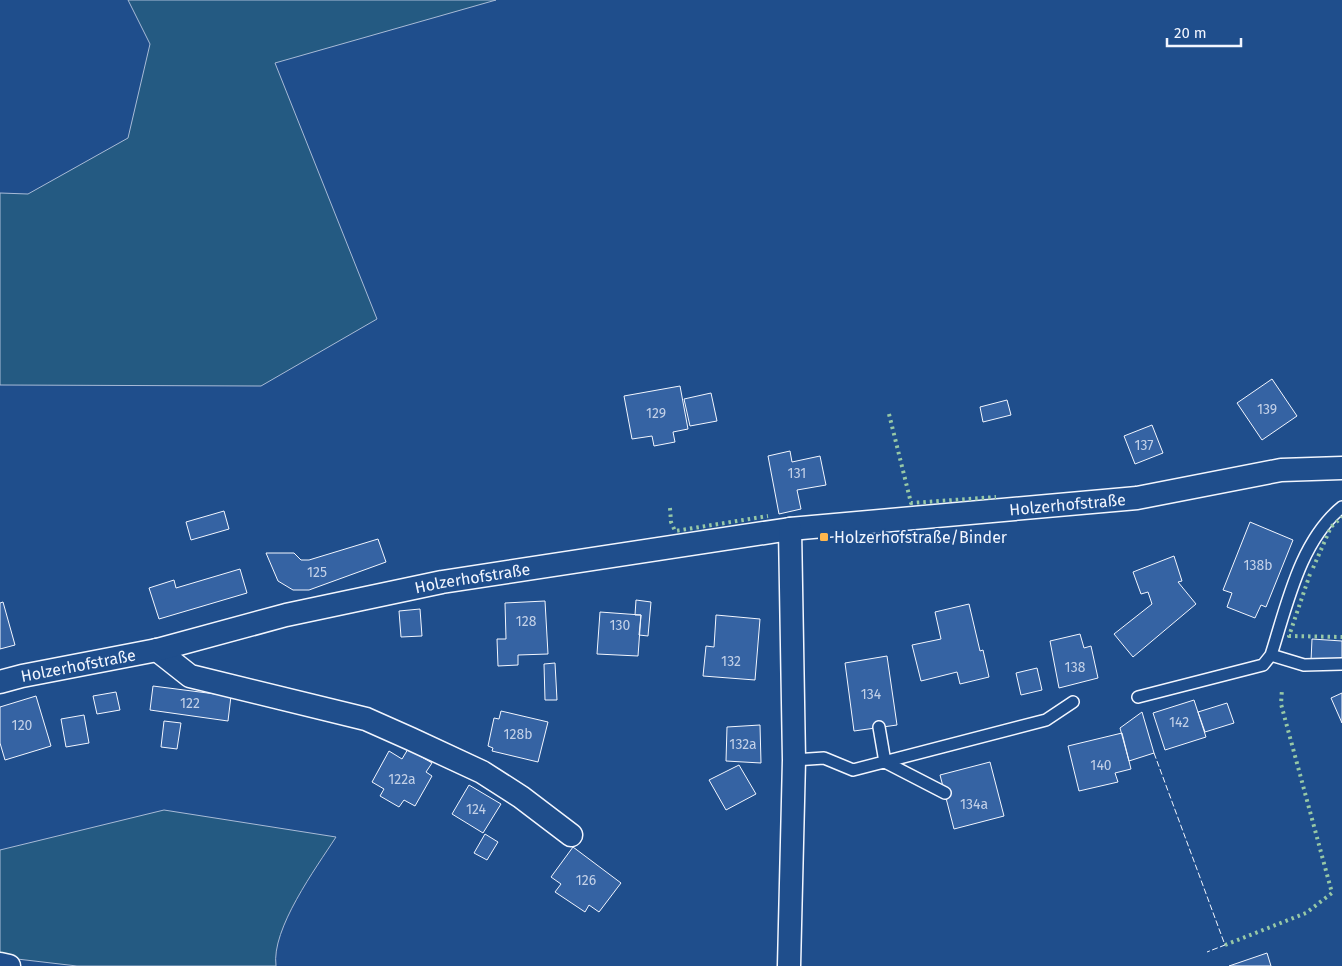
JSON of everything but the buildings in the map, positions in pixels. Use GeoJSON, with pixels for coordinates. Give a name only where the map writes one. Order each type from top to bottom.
{"type":"FeatureCollection","features":[{"type":"Feature","properties":{"kind":"street","name":"Holzerhofstraße"},"geometry":{"type":"LineString","coordinates":[[0,682],[157,650],[286,615],[442,582],[790,529],[1137,498],[1281,470],[1342,468]]}},
{"type":"Feature","properties":{"kind":"street"},"geometry":{"type":"LineString","coordinates":[[789,966],[794,760],[790,529]]}},
{"type":"Feature","properties":{"kind":"street","name":"Holzerhofstraße"},"geometry":{"type":"LineString","coordinates":[[157,650],[190,676],[366,720],[412,739],[482,772],[521,797],[571,835]]}},
{"type":"Feature","properties":{"kind":"street"},"geometry":{"type":"LineString","coordinates":[[0,964],[9,966]]}},
{"type":"Feature","properties":{"kind":"lane"},"geometry":{"type":"LineString","coordinates":[[1138,697],[1263,665],[1271,655],[1301,566],[1326,520],[1342,506]]}},
{"type":"Feature","properties":{"kind":"lane"},"geometry":{"type":"LineString","coordinates":[[1271,655],[1304,665],[1342,664]]}},
{"type":"Feature","properties":{"kind":"lane"},"geometry":{"type":"LineString","coordinates":[[794,760],[824,758],[853,770],[1046,720],[1073,702]]}},
{"type":"Feature","properties":{"kind":"lane"},"geometry":{"type":"LineString","coordinates":[[879,727],[885,762]]}},
{"type":"Feature","properties":{"kind":"lane"},"geometry":{"type":"LineString","coordinates":[[885,762],[945,793]]}},
{"type":"Feature","properties":{"kind":"shaded area"},"geometry":{"type":"Polygon","coordinates":[[[128,0],[496,0],[275,63],[377,319],[261,386],[0,385],[0,193],[28,194],[128,138],[150,44],[128,0]]]}},
{"type":"Feature","properties":{"kind":"shaded area"},"geometry":{"type":"Polygon","coordinates":[[[164,810],[336,837],[307,882],[288,917],[280,935],[276,951],[276,966],[77,966],[0,957],[0,850],[164,810]]]}},
{"type":"Feature","properties":{"kind":"hedge"},"geometry":{"type":"LineString","coordinates":[[889,414],[911,503],[996,497]]}},
{"type":"Feature","properties":{"kind":"hedge"},"geometry":{"type":"LineString","coordinates":[[670,508],[671,522],[675,531],[768,516]]}},
{"type":"Feature","properties":{"kind":"hedge"},"geometry":{"type":"LineString","coordinates":[[1313,568],[1331,527],[1342,517]]}},
{"type":"Feature","properties":{"kind":"hedge"},"geometry":{"type":"LineString","coordinates":[[1310,574],[1289,636],[1342,637]]}},
{"type":"Feature","properties":{"kind":"hedge"},"geometry":{"type":"LineString","coordinates":[[1225,945],[1306,913],[1332,893],[1281,704],[1282,689]]}},
{"type":"Feature","properties":{"kind":"fence"},"geometry":{"type":"LineString","coordinates":[[1154,753],[1225,945],[1207,952]]}},
{"type":"Feature","properties":{"kind":"place","name":"Holzerhofstraße/Binder"},"geometry":{"type":"Point","coordinates":[824,537]}}]}
